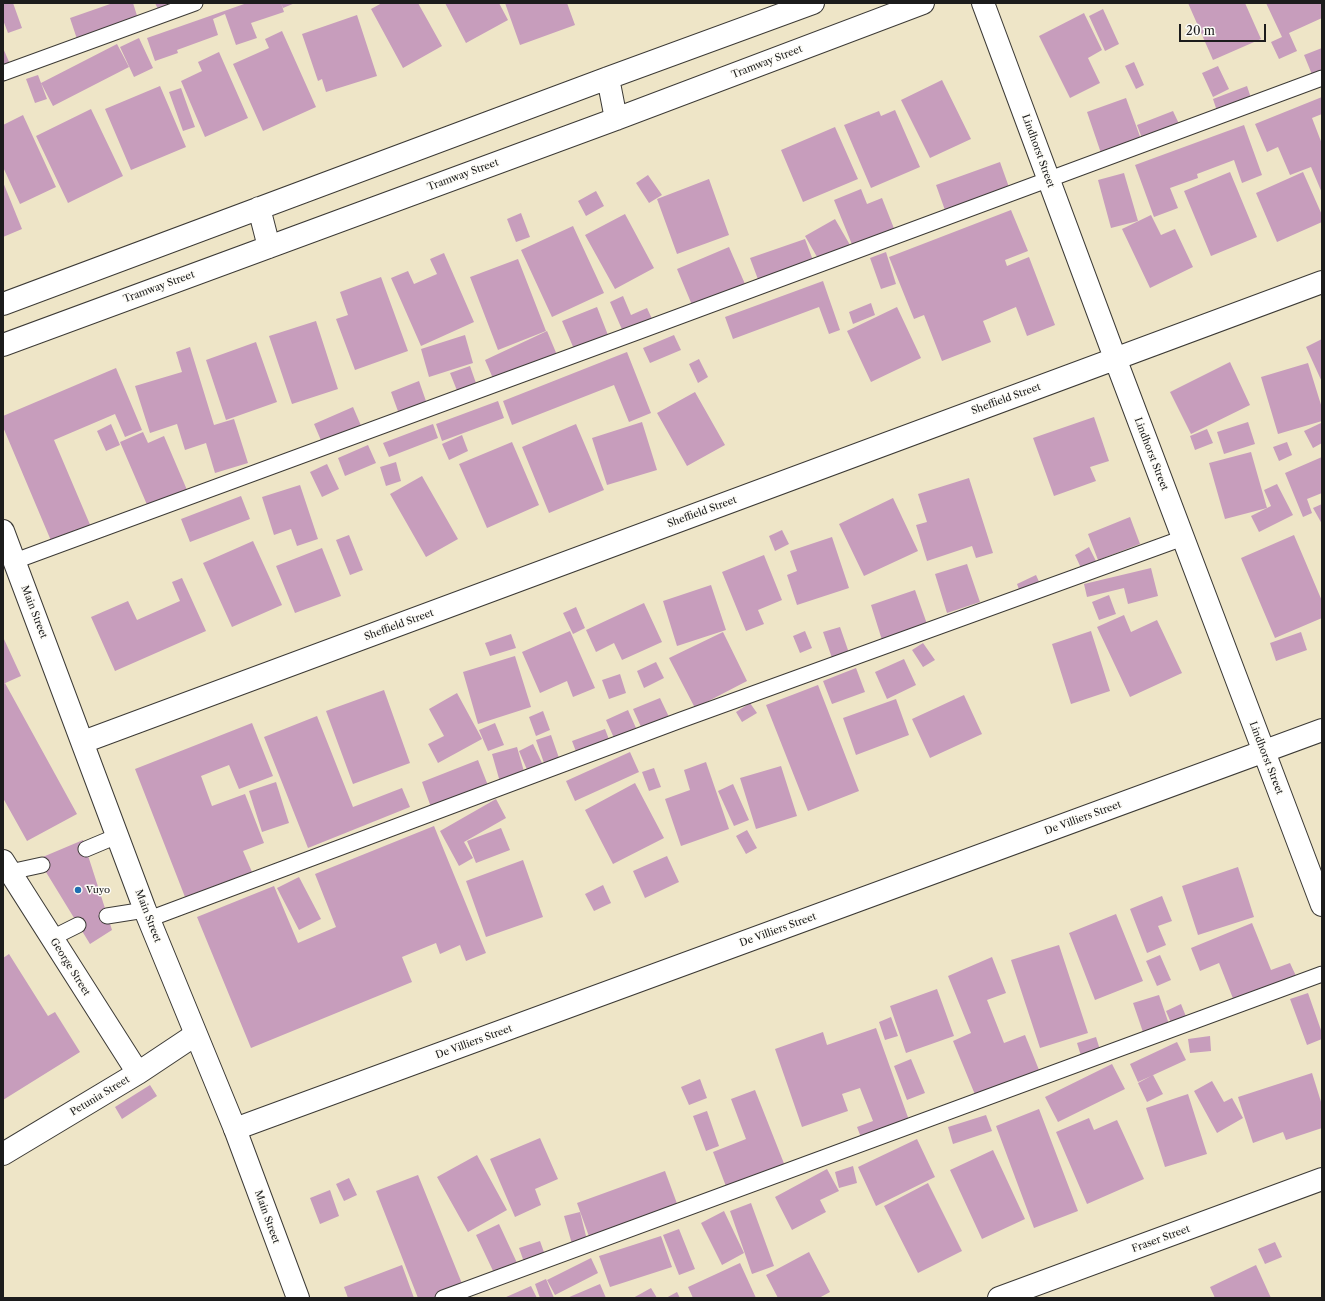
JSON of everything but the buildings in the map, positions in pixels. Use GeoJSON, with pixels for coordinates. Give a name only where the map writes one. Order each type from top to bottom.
{"type":"FeatureCollection","features":[{"type":"Feature","properties":{"kind":"street"},"geometry":{"type":"LineString","coordinates":[[3,304],[813,3]]}},
{"type":"Feature","properties":{"kind":"street","name":"Tramway Street"},"geometry":{"type":"LineString","coordinates":[[3,345],[616,119],[923,3]]}},
{"type":"Feature","properties":{"kind":"street","name":"Lindhorst Street"},"geometry":{"type":"LineString","coordinates":[[983,3],[1263,752],[1322,905]]}},
{"type":"Feature","properties":{"kind":"street"},"geometry":{"type":"LineString","coordinates":[[608,78],[616,119]]}},
{"type":"Feature","properties":{"kind":"street"},"geometry":{"type":"LineString","coordinates":[[259,208],[269,247]]}},
{"type":"Feature","properties":{"kind":"street","name":"Sheffield Street"},"geometry":{"type":"LineString","coordinates":[[83,742],[1322,282]]}},
{"type":"Feature","properties":{"kind":"street","name":"Main Street"},"geometry":{"type":"LineString","coordinates":[[3,531],[117,836],[195,1035],[235,1129],[298,1298]]}},
{"type":"Feature","properties":{"kind":"street","name":"De Villiers Street"},"geometry":{"type":"LineString","coordinates":[[235,1129],[1322,730]]}},
{"type":"Feature","properties":{"kind":"street","name":"George Street"},"geometry":{"type":"LineString","coordinates":[[6,866],[138,1073]]}},
{"type":"Feature","properties":{"kind":"street","name":"Petunia Street"},"geometry":{"type":"LineString","coordinates":[[3,1154],[138,1073],[195,1035]]}},
{"type":"Feature","properties":{"kind":"street","name":"Fraser Street"},"geometry":{"type":"LineString","coordinates":[[999,1298],[1322,1179]]}},
{"type":"Feature","properties":{"kind":"lane"},"geometry":{"type":"LineString","coordinates":[[3,73],[195,3]]}},
{"type":"Feature","properties":{"kind":"lane"},"geometry":{"type":"LineString","coordinates":[[15,561],[1322,78]]}},
{"type":"Feature","properties":{"kind":"lane"},"geometry":{"type":"LineString","coordinates":[[107,916],[147,914],[1183,538]]}},
{"type":"Feature","properties":{"kind":"lane"},"geometry":{"type":"LineString","coordinates":[[86,849],[117,836]]}},
{"type":"Feature","properties":{"kind":"lane"},"geometry":{"type":"LineString","coordinates":[[6,866],[42,864]]}},
{"type":"Feature","properties":{"kind":"lane"},"geometry":{"type":"LineString","coordinates":[[52,938],[78,925]]}},
{"type":"Feature","properties":{"kind":"lane"},"geometry":{"type":"LineString","coordinates":[[443,1298],[1322,974]]}},
{"type":"Feature","properties":{"kind":"place","name":"Vuyo"},"geometry":{"type":"Point","coordinates":[78,890]}}]}
